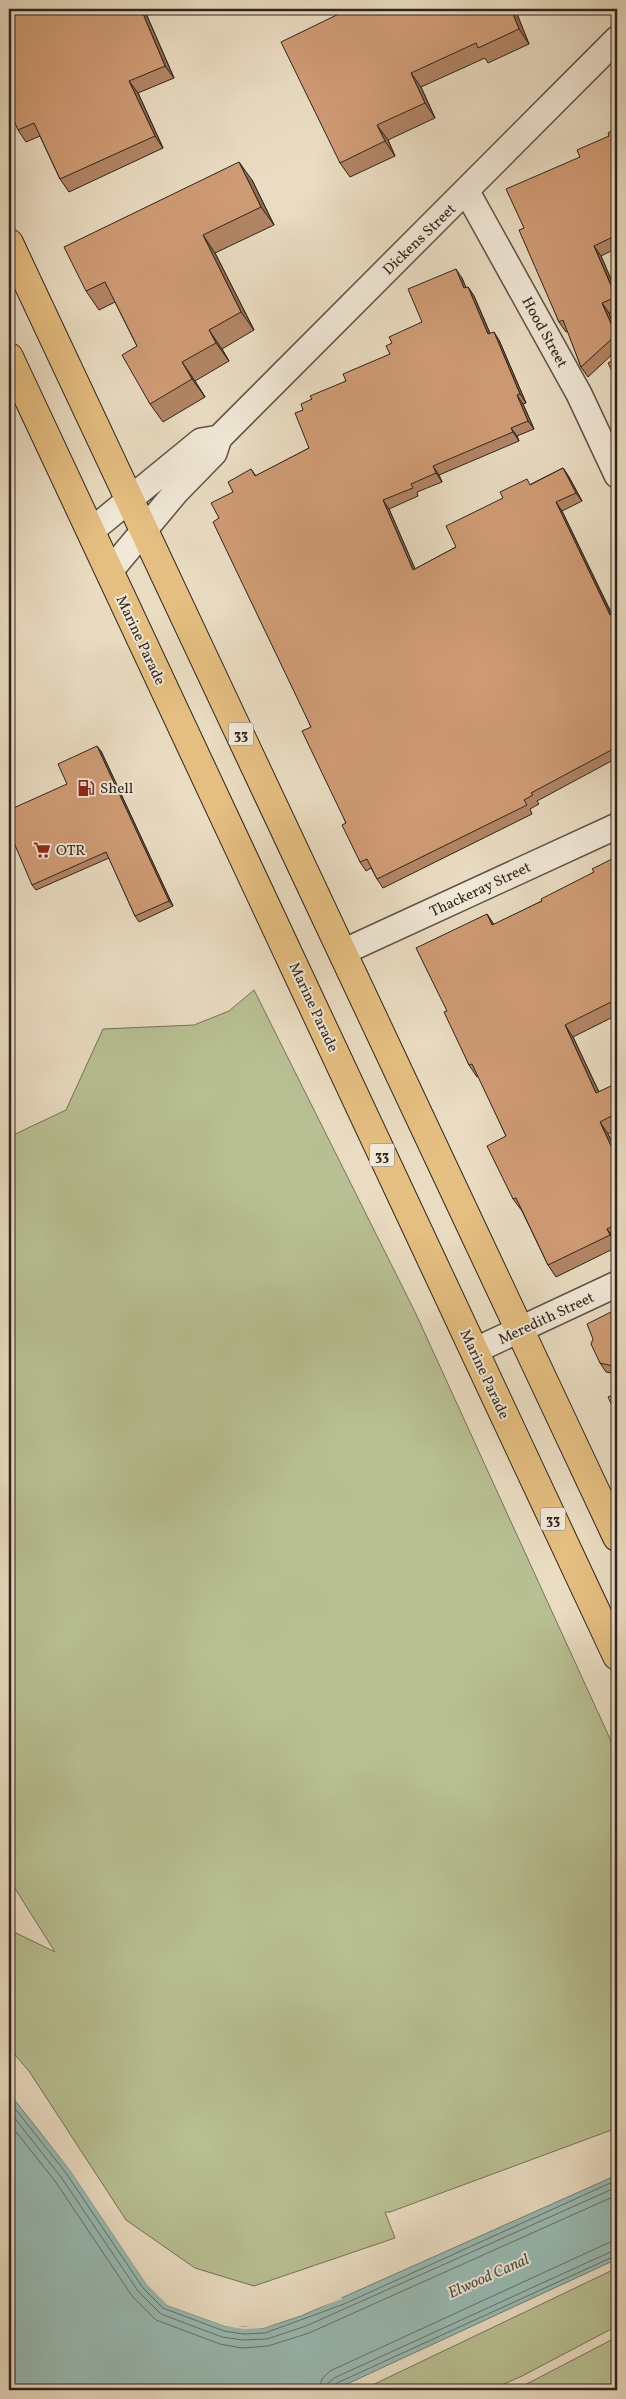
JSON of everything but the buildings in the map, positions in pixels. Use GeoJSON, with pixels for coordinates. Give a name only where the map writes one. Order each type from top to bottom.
{"type":"FeatureCollection","features":[{"type":"Feature","properties":{"kind":"main road","name":"33"},"geometry":{"type":"LineString","coordinates":[[9,243],[617,1537]]}},
{"type":"Feature","properties":{"kind":"main road","name":"Marine Parade"},"geometry":{"type":"LineString","coordinates":[[9,358],[617,1656]]}},
{"type":"Feature","properties":{"kind":"street","name":"Dickens Street"},"geometry":{"type":"LineString","coordinates":[[110,571],[144,529],[171,481],[201,441],[219,438],[467,192],[617,39]]}},
{"type":"Feature","properties":{"kind":"street","name":"Hood Street"},"geometry":{"type":"LineString","coordinates":[[467,192],[580,394],[617,475]]}},
{"type":"Feature","properties":{"kind":"street","name":"Dickens Street"},"geometry":{"type":"LineString","coordinates":[[91,531],[130,499],[171,481]]}},
{"type":"Feature","properties":{"kind":"street","name":"Thackeray Street"},"geometry":{"type":"LineString","coordinates":[[343,952],[617,826]]}},
{"type":"Feature","properties":{"kind":"street","name":"Meredith Street"},"geometry":{"type":"LineString","coordinates":[[474,1352],[617,1284]]}},
{"type":"Feature","properties":{"kind":"green space"},"geometry":{"type":"Polygon","coordinates":[[[254,990],[416,1314],[617,1754],[617,2128],[390,2212],[385,2212],[395,2238],[254,2286],[195,2268],[126,2220],[29,2071],[9,2048],[9,1921],[14,1932],[55,1952],[9,1879],[9,1137],[66,1110],[103,1029],[194,1025],[229,1011],[254,990]]]}},
{"type":"Feature","properties":{"kind":"green space"},"geometry":{"type":"Polygon","coordinates":[[[617,2268],[617,2326],[522,2376],[491,2390],[362,2390],[617,2268]]]}},
{"type":"Feature","properties":{"kind":"green space"},"geometry":{"type":"Polygon","coordinates":[[[617,2337],[617,2390],[515,2390],[617,2337]]]}},
{"type":"Feature","properties":{"kind":"water","name":"Elwood Canal"},"geometry":{"type":"Polygon","coordinates":[[[9,2093],[70,2170],[147,2285],[167,2305],[225,2326],[264,2328],[301,2316],[617,2175],[617,2259],[334,2390],[9,2390],[9,2093]]]}},
{"type":"Feature","properties":{"kind":"pier"},"geometry":{"type":"Polygon","coordinates":[[[9,2091],[72,2168],[149,2283],[169,2303],[226,2324],[244,2327],[263,2325],[341,2297],[342,2299],[264,2328],[244,2329],[225,2326],[167,2305],[147,2285],[70,2170],[9,2091]]]}},
{"type":"Feature","properties":{"kind":"place","name":"Shell"},"geometry":{"type":"Point","coordinates":[86,788]}},
{"type":"Feature","properties":{"kind":"place","name":"OTR"},"geometry":{"type":"Point","coordinates":[42,850]}}]}
